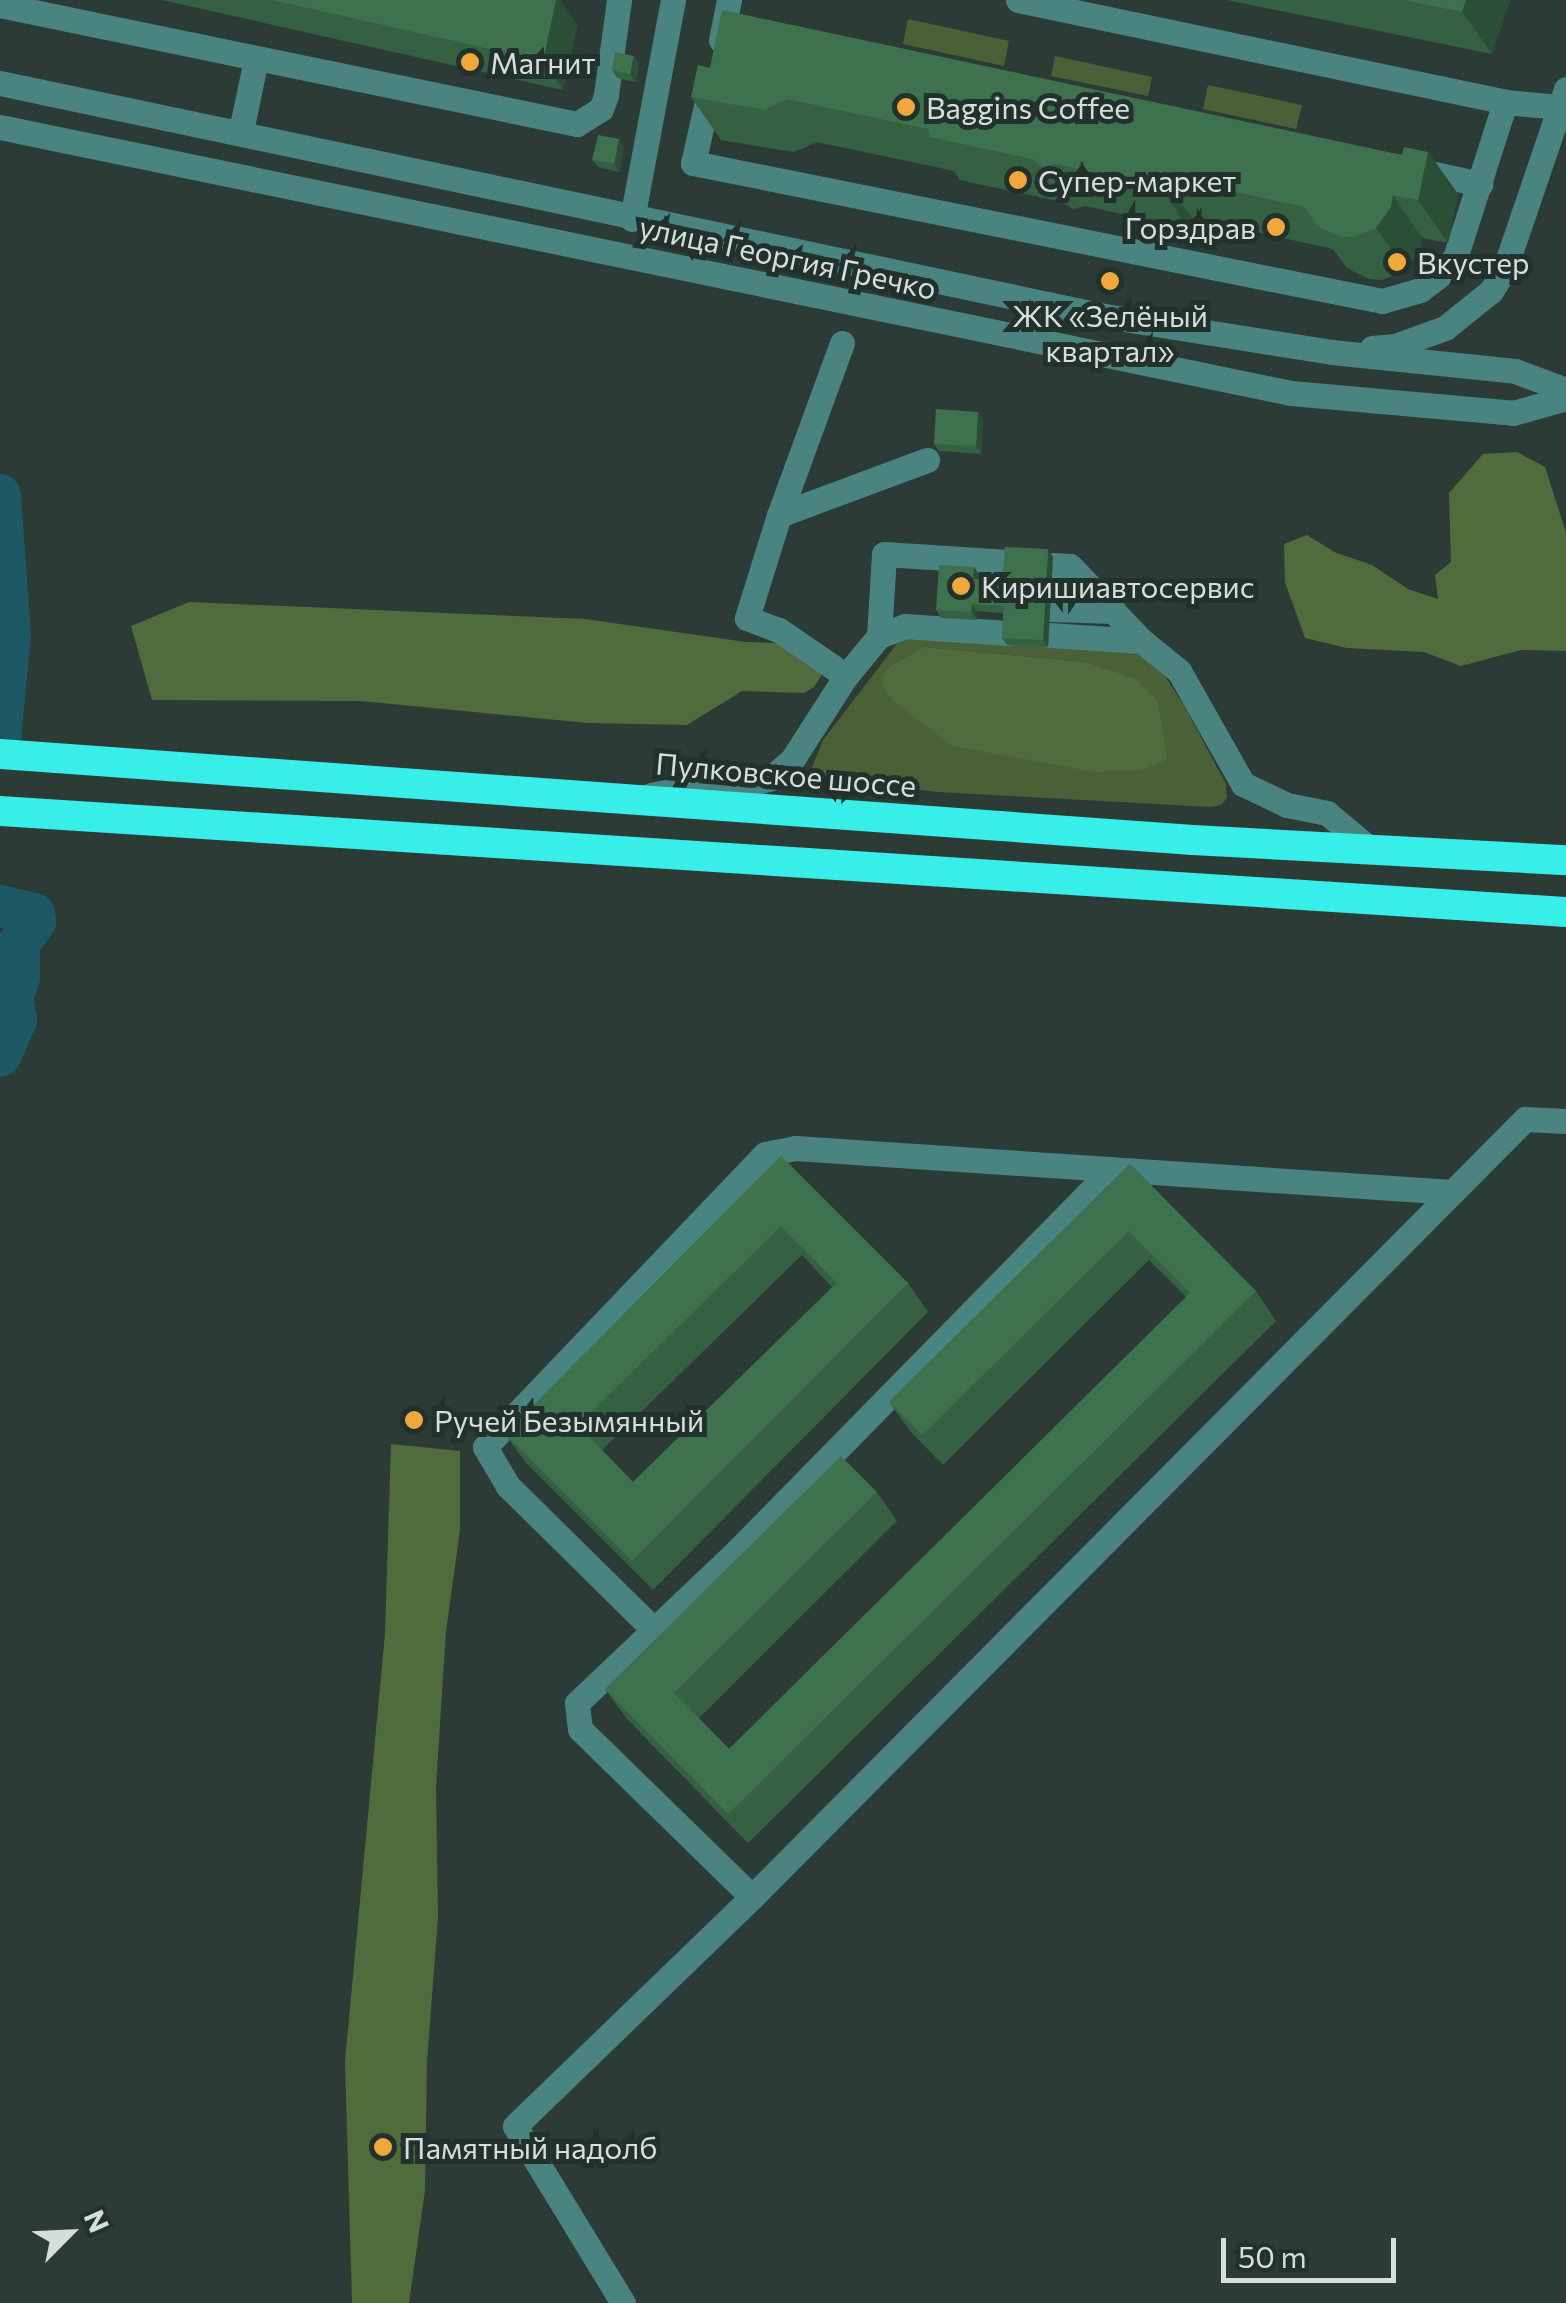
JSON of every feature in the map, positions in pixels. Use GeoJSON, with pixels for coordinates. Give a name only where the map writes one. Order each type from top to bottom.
{"type":"FeatureCollection","features":[{"type":"Feature","properties":{"kind":"highway","name":"Пулковское шоссе"},"geometry":{"type":"LineString","coordinates":[[14,755],[382,785],[641,797],[855,816],[1566,860]]}},
{"type":"Feature","properties":{"kind":"highway"},"geometry":{"type":"LineString","coordinates":[[11,811],[1566,912]]}},
{"type":"Feature","properties":{"kind":"street"},"geometry":{"type":"LineString","coordinates":[[0,5],[577,124],[591,120],[606,96],[618,0]]}},
{"type":"Feature","properties":{"kind":"street"},"geometry":{"type":"LineString","coordinates":[[632,219],[673,0]]}},
{"type":"Feature","properties":{"kind":"street"},"geometry":{"type":"LineString","coordinates":[[1018,0],[1505,102],[1563,98],[1504,271],[1476,307],[1445,328],[1395,346],[1332,352]]}},
{"type":"Feature","properties":{"kind":"street"},"geometry":{"type":"LineString","coordinates":[[732,17],[693,163],[1382,301],[1420,290],[1447,270],[1480,184],[1505,102]]}},
{"type":"Feature","properties":{"kind":"street"},"geometry":{"type":"LineString","coordinates":[[241,131],[256,59]]}},
{"type":"Feature","properties":{"kind":"street","name":"улица Георгия Гречко"},"geometry":{"type":"LineString","coordinates":[[0,83],[1020,298],[1332,352]]}},
{"type":"Feature","properties":{"kind":"street","name":"улица Георгия Гречко"},"geometry":{"type":"LineString","coordinates":[[0,127],[1291,394],[1512,413],[1566,398]]}},
{"type":"Feature","properties":{"kind":"street"},"geometry":{"type":"LineString","coordinates":[[1383,163],[1480,184]]}},
{"type":"Feature","properties":{"kind":"street"},"geometry":{"type":"LineString","coordinates":[[842,343],[779,514],[748,618],[778,630],[846,676]]}},
{"type":"Feature","properties":{"kind":"street"},"geometry":{"type":"LineString","coordinates":[[1332,352],[1515,371],[1566,390]]}},
{"type":"Feature","properties":{"kind":"street"},"geometry":{"type":"LineString","coordinates":[[779,514],[926,460]]}},
{"type":"Feature","properties":{"kind":"street"},"geometry":{"type":"LineString","coordinates":[[641,797],[705,784],[742,786],[771,778],[792,760],[846,676],[879,636],[1000,595],[884,554],[879,636]]}},
{"type":"Feature","properties":{"kind":"street"},"geometry":{"type":"LineString","coordinates":[[1114,611],[1052,587],[1092,590],[1114,611],[1142,641],[1180,670],[1243,784],[1287,806],[1327,813],[1370,849]]}},
{"type":"Feature","properties":{"kind":"street"},"geometry":{"type":"LineString","coordinates":[[1049,635],[1142,641]]}},
{"type":"Feature","properties":{"kind":"street"},"geometry":{"type":"LineString","coordinates":[[623,2303],[514,2126],[752,1897],[1524,1119],[1566,1121]]}},
{"type":"Feature","properties":{"kind":"street"},"geometry":{"type":"LineString","coordinates":[[653,1629],[508,1486],[485,1448],[764,1154],[795,1148],[1453,1192]]}},
{"type":"Feature","properties":{"kind":"street"},"geometry":{"type":"LineString","coordinates":[[752,1897],[580,1730],[578,1704],[737,1551],[1112,1169]]}},
{"type":"Feature","properties":{"kind":"green space"},"geometry":{"type":"Polygon","coordinates":[[[908,19],[1009,41],[1004,66],[903,44],[908,19]]]}},
{"type":"Feature","properties":{"kind":"green space"},"geometry":{"type":"Polygon","coordinates":[[[1055,56],[1152,77],[1148,96],[1051,76],[1055,56]]]}},
{"type":"Feature","properties":{"kind":"green space"},"geometry":{"type":"Polygon","coordinates":[[[1208,85],[1302,105],[1296,129],[1203,109],[1208,85]]]}},
{"type":"Feature","properties":{"kind":"green space"},"geometry":{"type":"Polygon","coordinates":[[[1517,452],[1545,467],[1566,533],[1566,651],[1521,650],[1461,666],[1424,652],[1347,648],[1305,638],[1285,582],[1284,544],[1307,535],[1336,553],[1372,565],[1408,589],[1438,599],[1435,575],[1451,562],[1449,493],[1483,454],[1517,452]]]}},
{"type":"Feature","properties":{"kind":"green space"},"geometry":{"type":"Polygon","coordinates":[[[189,602],[585,619],[746,642],[813,644],[827,667],[814,687],[804,693],[742,691],[687,725],[588,723],[361,701],[152,700],[131,626],[189,602]]]}},
{"type":"Feature","properties":{"kind":"green space"},"geometry":{"type":"Polygon","coordinates":[[[902,637],[1118,645],[1160,668],[1226,784],[1227,798],[1221,805],[1211,807],[938,792],[808,778],[823,740],[902,637]],[[924,647],[892,665],[1133,678],[1085,662],[924,647]]]}},
{"type":"Feature","properties":{"kind":"green space"},"geometry":{"type":"Polygon","coordinates":[[[924,647],[1085,662],[1134,678],[1158,701],[1167,760],[1140,770],[1095,772],[952,746],[892,700],[882,686],[892,665],[924,647]]]}},
{"type":"Feature","properties":{"kind":"green space"},"geometry":{"type":"Polygon","coordinates":[[[391,1444],[460,1451],[460,1530],[446,1631],[436,1787],[438,1917],[427,2062],[425,2190],[409,2303],[352,2303],[345,2061],[385,1634],[391,1444]]]}},
{"type":"Feature","properties":{"kind":"building"},"geometry":{"type":"Polygon","coordinates":[[[272,0],[556,0],[543,61],[272,0]]]}},
{"type":"Feature","properties":{"kind":"building"},"geometry":{"type":"Polygon","coordinates":[[[1404,0],[1466,0],[1462,12],[1404,0]]]}},
{"type":"Feature","properties":{"kind":"building"},"geometry":{"type":"Polygon","coordinates":[[[722,10],[1402,155],[1404,147],[1428,152],[1418,200],[1393,195],[1391,207],[1376,228],[1340,237],[1317,226],[1305,207],[1162,176],[1160,187],[1055,164],[1043,167],[1032,159],[930,137],[928,129],[787,99],[764,110],[691,97],[698,65],[710,68],[722,10]]]}},
{"type":"Feature","properties":{"kind":"building"},"geometry":{"type":"Polygon","coordinates":[[[615,52],[634,56],[630,74],[612,70],[615,52]]]}},
{"type":"Feature","properties":{"kind":"building"},"geometry":{"type":"Polygon","coordinates":[[[598,135],[619,139],[614,164],[592,160],[598,135]]]}},
{"type":"Feature","properties":{"kind":"building"},"geometry":{"type":"Polygon","coordinates":[[[936,409],[978,412],[976,446],[934,444],[936,409]]]}},
{"type":"Feature","properties":{"kind":"building"},"geometry":{"type":"Polygon","coordinates":[[[1005,547],[1048,549],[1043,640],[1002,638],[1004,606],[972,604],[971,612],[936,610],[939,565],[974,567],[973,579],[1002,581],[1005,547]]]}},
{"type":"Feature","properties":{"kind":"building"},"geometry":{"type":"Polygon","coordinates":[[[781,1156],[908,1283],[632,1561],[505,1434],[781,1156]],[[781,1226],[578,1425],[633,1482],[837,1283],[781,1226]]]}},
{"type":"Feature","properties":{"kind":"building"},"geometry":{"type":"Polygon","coordinates":[[[1130,1164],[1256,1291],[728,1814],[605,1689],[841,1456],[877,1492],[674,1693],[729,1749],[1190,1293],[1129,1231],[922,1435],[889,1402],[1130,1164]]]}},
{"type":"Feature","properties":{"kind":"waterway"},"geometry":{"type":"LineString","coordinates":[[0,495],[10,635],[0,739]]}},
{"type":"Feature","properties":{"kind":"waterway"},"geometry":{"type":"LineString","coordinates":[[0,906],[34,914],[35,922],[19,943],[19,977],[12,998],[16,1020],[0,1056]]}},
{"type":"Feature","properties":{"kind":"place","name":"Магнит"},"geometry":{"type":"Point","coordinates":[470,62]}},
{"type":"Feature","properties":{"kind":"place","name":"Baggins Coffee"},"geometry":{"type":"Point","coordinates":[906,107]}},
{"type":"Feature","properties":{"kind":"place","name":"Супер-маркет"},"geometry":{"type":"Point","coordinates":[1018,180]}},
{"type":"Feature","properties":{"kind":"place","name":"Горздрав"},"geometry":{"type":"Point","coordinates":[1276,227]}},
{"type":"Feature","properties":{"kind":"place","name":"Вкустер"},"geometry":{"type":"Point","coordinates":[1397,262]}},
{"type":"Feature","properties":{"kind":"place","name":"ЖК «Зелёный квартал»"},"geometry":{"type":"Point","coordinates":[1110,281]}},
{"type":"Feature","properties":{"kind":"place","name":"Киришиавтосервис"},"geometry":{"type":"Point","coordinates":[961,586]}},
{"type":"Feature","properties":{"kind":"place","name":"Ручей Безымянный"},"geometry":{"type":"Point","coordinates":[414,1420]}},
{"type":"Feature","properties":{"kind":"place","name":"Памятный надолб"},"geometry":{"type":"Point","coordinates":[383,2147]}}]}
